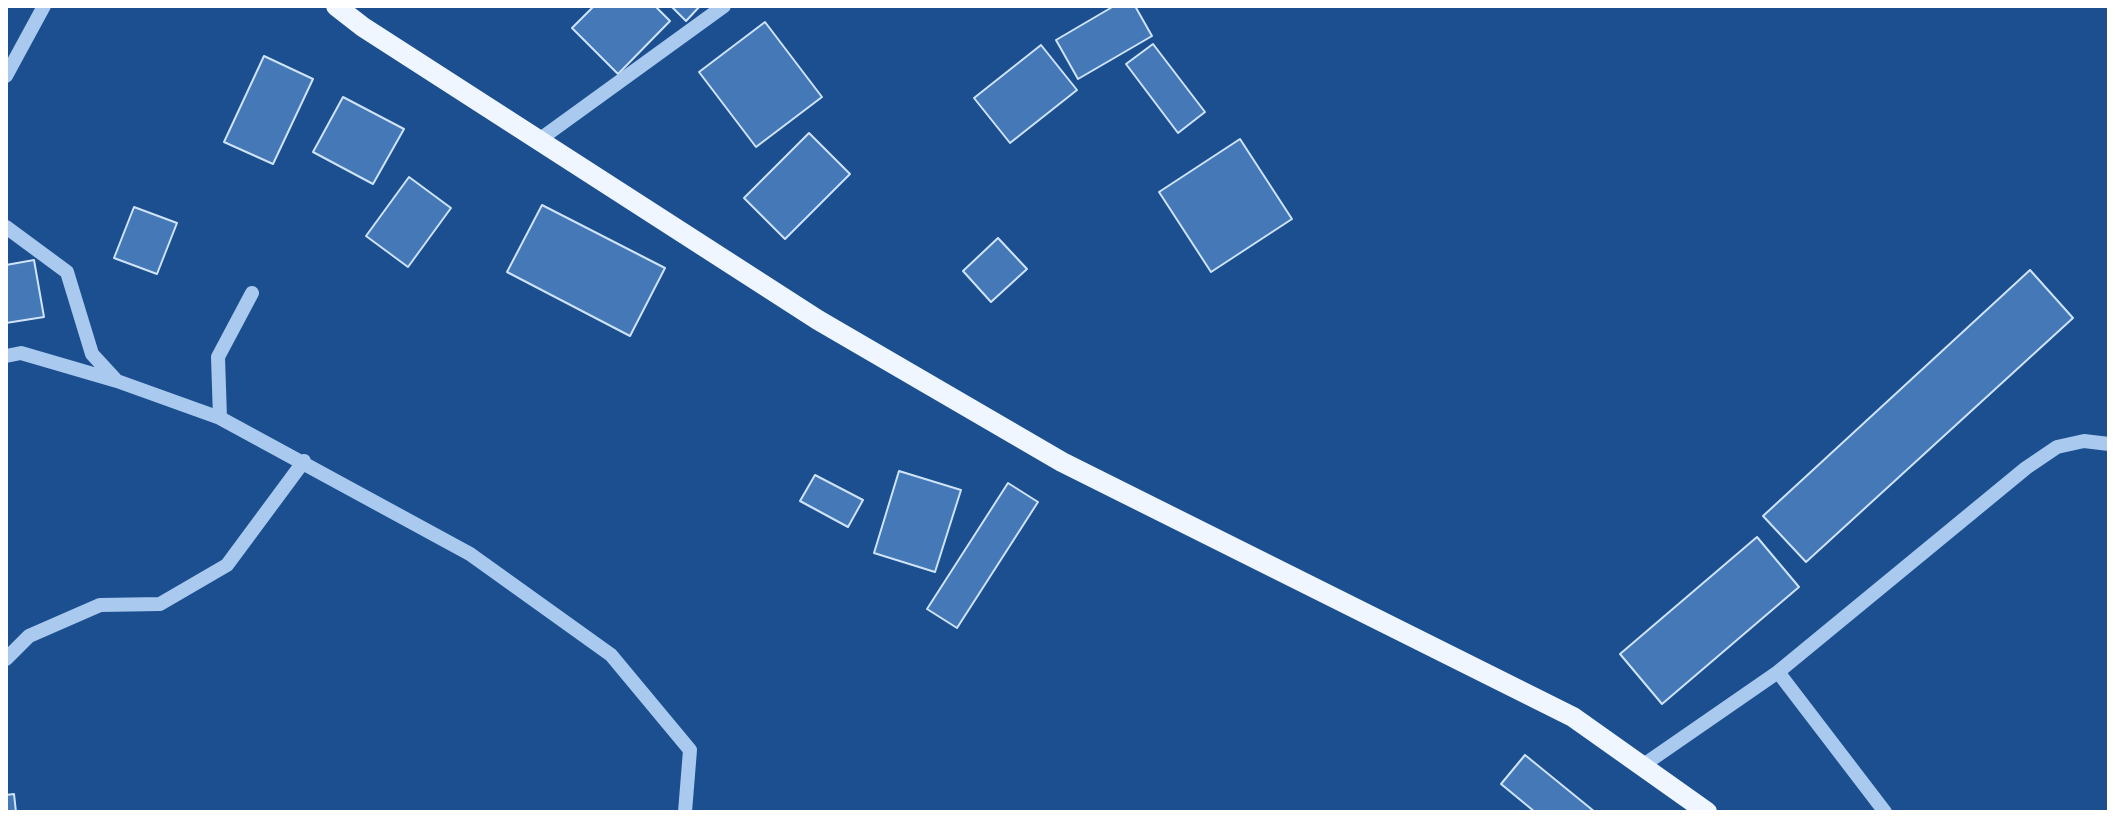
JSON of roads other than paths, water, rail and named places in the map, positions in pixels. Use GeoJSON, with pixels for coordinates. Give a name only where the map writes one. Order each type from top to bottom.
{"type":"FeatureCollection","features":[{"type":"Feature","properties":{"kind":"main road"},"geometry":{"type":"LineString","coordinates":[[336,6],[818,320],[1062,462],[1573,717],[1707,812]]}},
{"type":"Feature","properties":{"kind":"street"},"geometry":{"type":"LineString","coordinates":[[6,76],[44,6]]}},
{"type":"Feature","properties":{"kind":"street"},"geometry":{"type":"LineString","coordinates":[[539,140],[724,6]]}},
{"type":"Feature","properties":{"kind":"street"},"geometry":{"type":"LineString","coordinates":[[6,227],[67,272],[92,354],[117,381]]}},
{"type":"Feature","properties":{"kind":"street"},"geometry":{"type":"LineString","coordinates":[[220,418],[218,357],[252,293]]}},
{"type":"Feature","properties":{"kind":"street"},"geometry":{"type":"LineString","coordinates":[[6,356],[21,353],[117,381],[220,418],[470,554],[611,655],[690,750],[685,812]]}},
{"type":"Feature","properties":{"kind":"street"},"geometry":{"type":"LineString","coordinates":[[1642,766],[1778,672],[2026,468],[2057,447],[2084,441],[2109,444]]}},
{"type":"Feature","properties":{"kind":"street"},"geometry":{"type":"LineString","coordinates":[[6,659],[29,636],[100,605],[160,604],[227,565],[304,461]]}},
{"type":"Feature","properties":{"kind":"street"},"geometry":{"type":"LineString","coordinates":[[1778,672],[1885,812]]}}]}
